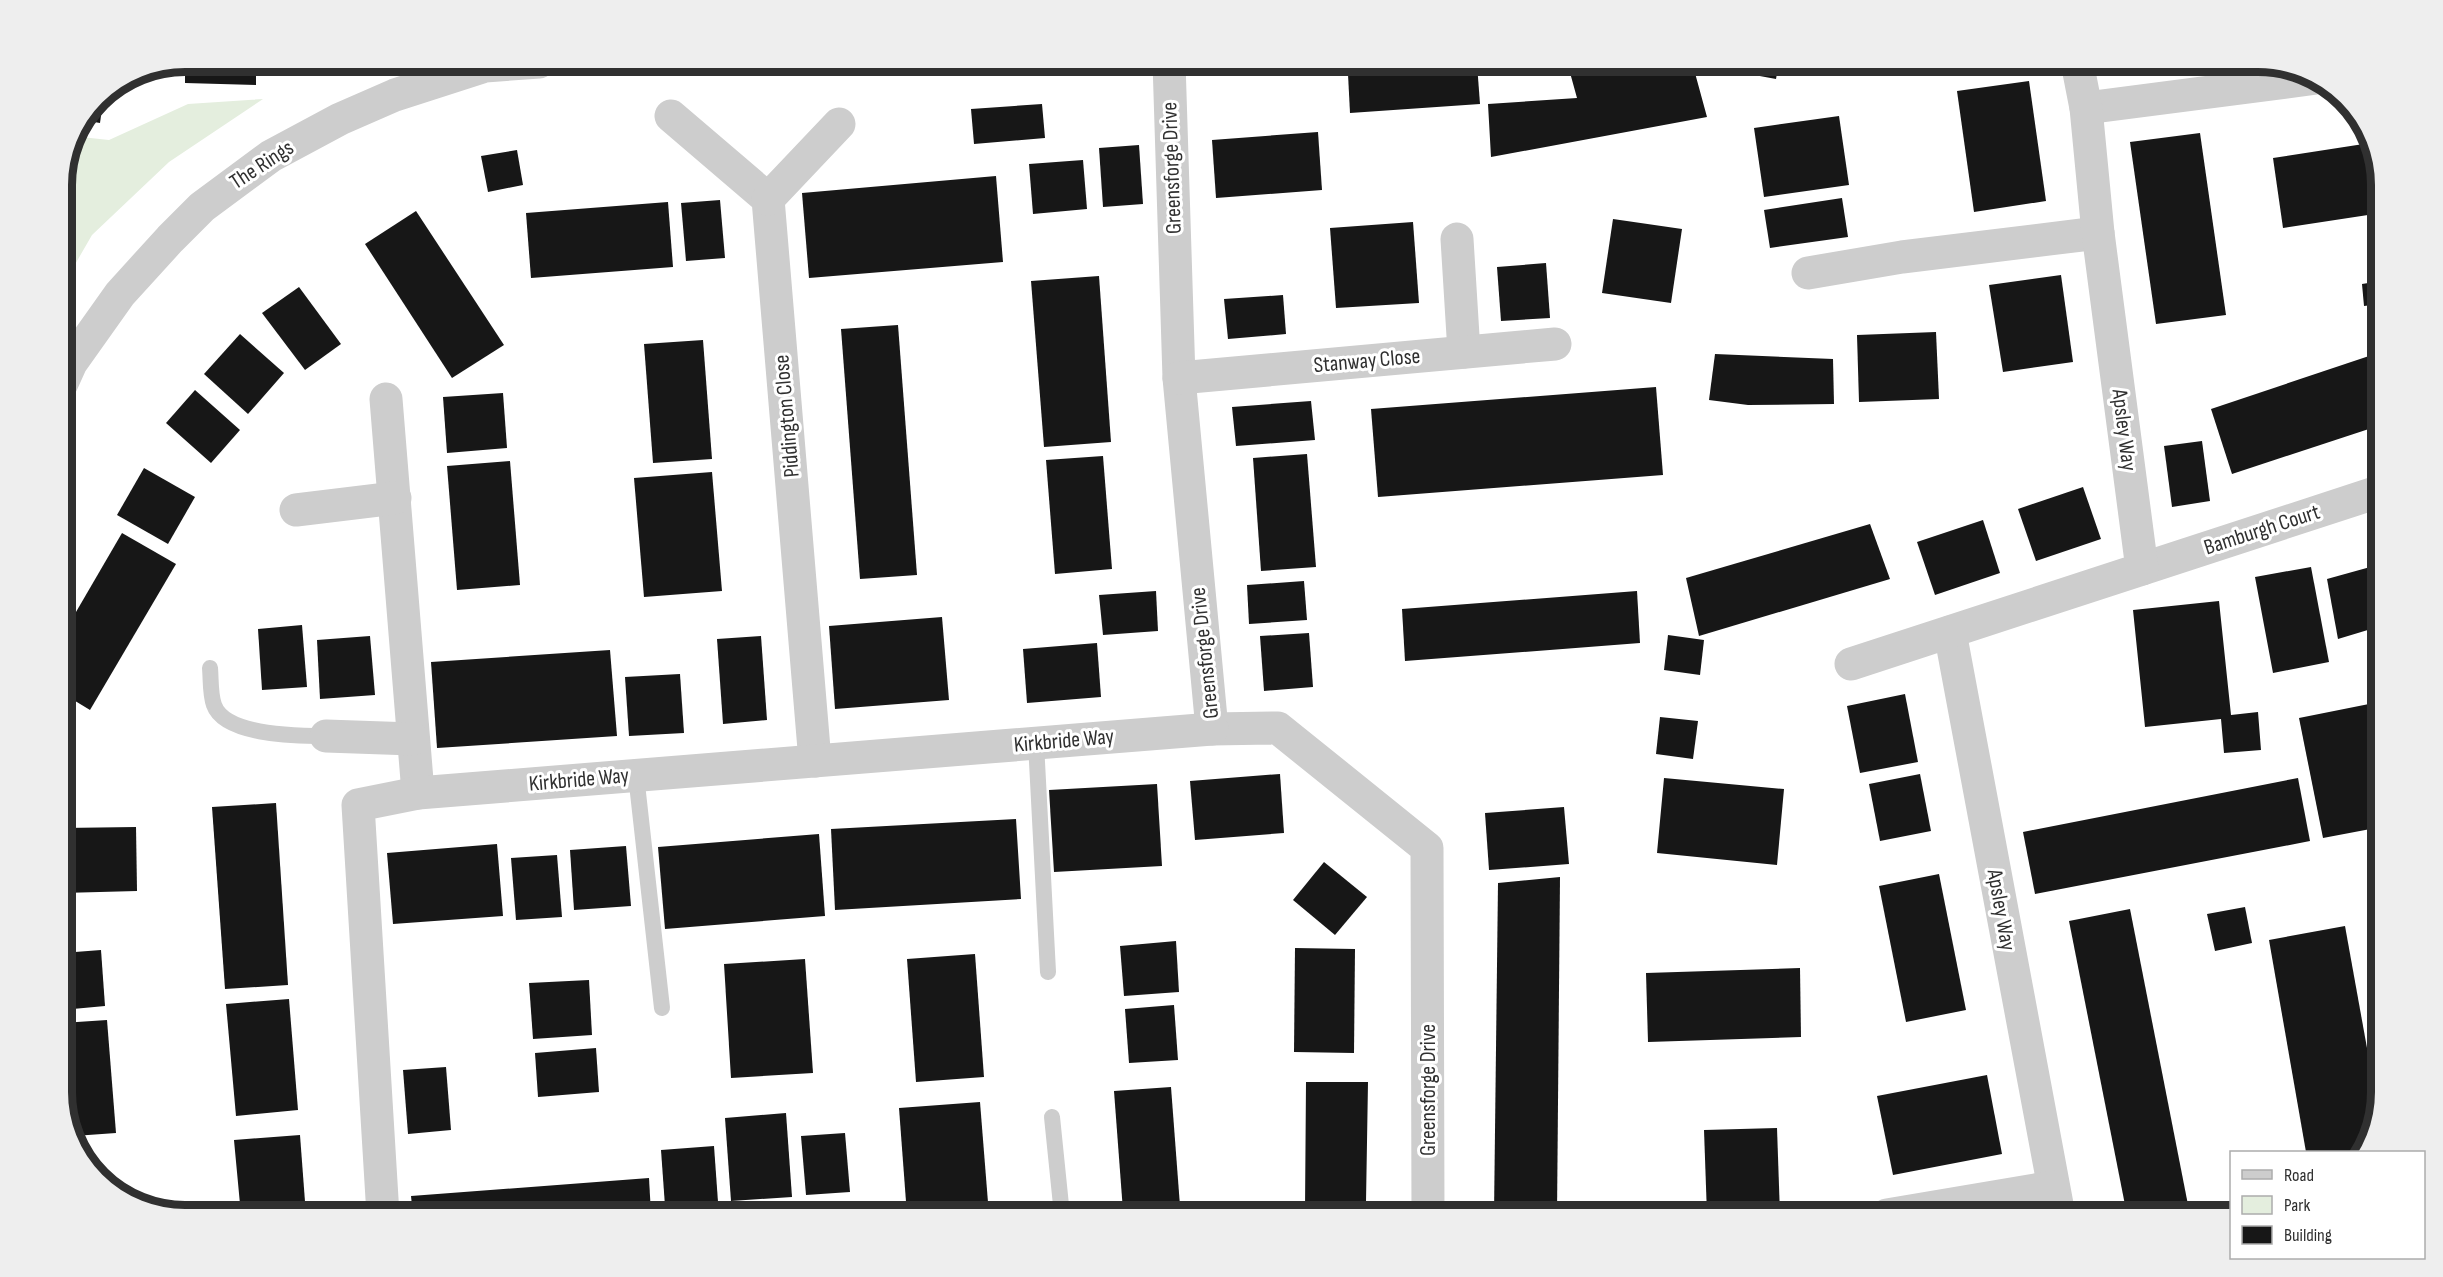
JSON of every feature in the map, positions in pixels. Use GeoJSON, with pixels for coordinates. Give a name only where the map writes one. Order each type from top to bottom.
{"type":"FeatureCollection","features":[{"type":"Feature","properties":{"kind":"street","name":"The Rings"},"geometry":{"type":"LineString","coordinates":[[72,362],[120,294],[170,239],[202,207],[271,156],[340,119],[395,95],[466,72]]}},
{"type":"Feature","properties":{"kind":"street","name":"Greensforge Drive"},"geometry":{"type":"LineString","coordinates":[[1169,72],[1179,378],[1212,729],[1278,728],[1427,848],[1428,1205]]}},
{"type":"Feature","properties":{"kind":"street","name":"Apsley Way"},"geometry":{"type":"LineString","coordinates":[[2079,72],[2086,108],[2098,234],[2142,569]]}},
{"type":"Feature","properties":{"kind":"street"},"geometry":{"type":"LineString","coordinates":[[2086,108],[2299,80]]}},
{"type":"Feature","properties":{"kind":"street"},"geometry":{"type":"LineString","coordinates":[[671,116],[768,199],[839,124]]}},
{"type":"Feature","properties":{"kind":"street","name":"Piddington Close"},"geometry":{"type":"LineString","coordinates":[[768,199],[815,760]]}},
{"type":"Feature","properties":{"kind":"street"},"geometry":{"type":"LineString","coordinates":[[1808,273],[1902,257],[2098,234]]}},
{"type":"Feature","properties":{"kind":"street"},"geometry":{"type":"LineString","coordinates":[[1457,239],[1464,352]]}},
{"type":"Feature","properties":{"kind":"street","name":"Stanway Close"},"geometry":{"type":"LineString","coordinates":[[1179,378],[1555,344]]}},
{"type":"Feature","properties":{"kind":"street"},"geometry":{"type":"LineString","coordinates":[[386,399],[418,793]]}},
{"type":"Feature","properties":{"kind":"street","name":"Bamburgh Court"},"geometry":{"type":"LineString","coordinates":[[2142,569],[2371,494]]}},
{"type":"Feature","properties":{"kind":"street"},"geometry":{"type":"LineString","coordinates":[[296,510],[395,498]]}},
{"type":"Feature","properties":{"kind":"street"},"geometry":{"type":"LineString","coordinates":[[1851,664],[2142,569]]}},
{"type":"Feature","properties":{"kind":"street","name":"Apsley Way"},"geometry":{"type":"LineString","coordinates":[[1950,632],[2056,1201],[2008,1205]]}},
{"type":"Feature","properties":{"kind":"street","name":"Kirkbride Way"},"geometry":{"type":"LineString","coordinates":[[382,1205],[358,805],[418,793],[1212,729]]}},
{"type":"Feature","properties":{"kind":"street"},"geometry":{"type":"LineString","coordinates":[[326,736],[413,739]]}},
{"type":"Feature","properties":{"kind":"lane"},"geometry":{"type":"LineString","coordinates":[[210,668],[214,706],[225,718],[248,728],[276,735],[326,736]]}},
{"type":"Feature","properties":{"kind":"lane"},"geometry":{"type":"LineString","coordinates":[[1036,743],[1048,972]]}},
{"type":"Feature","properties":{"kind":"lane"},"geometry":{"type":"LineString","coordinates":[[636,775],[662,1008]]}},
{"type":"Feature","properties":{"kind":"lane"},"geometry":{"type":"LineString","coordinates":[[1052,1117],[1061,1205]]}},
{"type":"Feature","properties":{"kind":"green space"},"geometry":{"type":"Polygon","coordinates":[[[263,99],[169,162],[92,235],[72,270],[72,178],[74,163],[83,137],[109,140],[188,104],[263,99]]]}},
{"type":"Feature","properties":{"kind":"building"},"geometry":{"type":"Polygon","coordinates":[[[185,72],[256,72],[256,85],[185,83],[185,72]]]}},
{"type":"Feature","properties":{"kind":"building"},"geometry":{"type":"Polygon","coordinates":[[[1478,72],[1480,104],[1350,113],[1348,74],[1478,72]]]}},
{"type":"Feature","properties":{"kind":"building"},"geometry":{"type":"Polygon","coordinates":[[[1570,72],[1695,72],[1707,117],[1491,157],[1488,104],[1577,98],[1570,72]]]}},
{"type":"Feature","properties":{"kind":"building"},"geometry":{"type":"Polygon","coordinates":[[[1738,72],[1777,72],[1776,79],[1738,72]]]}},
{"type":"Feature","properties":{"kind":"building"},"geometry":{"type":"Polygon","coordinates":[[[2029,81],[2046,201],[1974,212],[1957,91],[2029,81]]]}},
{"type":"Feature","properties":{"kind":"building"},"geometry":{"type":"Polygon","coordinates":[[[1042,104],[1045,138],[974,144],[971,109],[1042,104]]]}},
{"type":"Feature","properties":{"kind":"building"},"geometry":{"type":"Polygon","coordinates":[[[102,109],[100,123],[91,121],[102,109]]]}},
{"type":"Feature","properties":{"kind":"building"},"geometry":{"type":"Polygon","coordinates":[[[1839,116],[1849,185],[1764,197],[1754,128],[1839,116]]]}},
{"type":"Feature","properties":{"kind":"building"},"geometry":{"type":"Polygon","coordinates":[[[1318,132],[1322,190],[1216,198],[1212,140],[1318,132]]]}},
{"type":"Feature","properties":{"kind":"building"},"geometry":{"type":"Polygon","coordinates":[[[2200,133],[2226,315],[2156,324],[2130,142],[2200,133]]]}},
{"type":"Feature","properties":{"kind":"building"},"geometry":{"type":"Polygon","coordinates":[[[2363,144],[2371,178],[2371,215],[2283,228],[2273,158],[2363,144]]]}},
{"type":"Feature","properties":{"kind":"building"},"geometry":{"type":"Polygon","coordinates":[[[1139,145],[1143,204],[1103,207],[1099,148],[1139,145]]]}},
{"type":"Feature","properties":{"kind":"building"},"geometry":{"type":"Polygon","coordinates":[[[517,150],[523,185],[488,192],[481,156],[517,150]]]}},
{"type":"Feature","properties":{"kind":"building"},"geometry":{"type":"Polygon","coordinates":[[[1083,160],[1087,209],[1033,214],[1029,164],[1083,160]]]}},
{"type":"Feature","properties":{"kind":"building"},"geometry":{"type":"Polygon","coordinates":[[[996,176],[1003,262],[809,278],[802,193],[996,176]]]}},
{"type":"Feature","properties":{"kind":"building"},"geometry":{"type":"Polygon","coordinates":[[[1842,198],[1848,237],[1770,248],[1764,210],[1842,198]]]}},
{"type":"Feature","properties":{"kind":"building"},"geometry":{"type":"Polygon","coordinates":[[[720,200],[725,258],[686,261],[681,203],[720,200]]]}},
{"type":"Feature","properties":{"kind":"building"},"geometry":{"type":"Polygon","coordinates":[[[668,202],[673,267],[531,278],[526,213],[668,202]]]}},
{"type":"Feature","properties":{"kind":"building"},"geometry":{"type":"Polygon","coordinates":[[[416,211],[504,345],[452,378],[365,244],[416,211]]]}},
{"type":"Feature","properties":{"kind":"building"},"geometry":{"type":"Polygon","coordinates":[[[1613,219],[1682,229],[1671,303],[1602,293],[1613,219]]]}},
{"type":"Feature","properties":{"kind":"building"},"geometry":{"type":"Polygon","coordinates":[[[1413,222],[1419,303],[1336,308],[1330,228],[1413,222]]]}},
{"type":"Feature","properties":{"kind":"building"},"geometry":{"type":"Polygon","coordinates":[[[1546,263],[1550,318],[1501,321],[1497,267],[1546,263]]]}},
{"type":"Feature","properties":{"kind":"building"},"geometry":{"type":"Polygon","coordinates":[[[2061,275],[2073,362],[2003,372],[1989,285],[2061,275]]]}},
{"type":"Feature","properties":{"kind":"building"},"geometry":{"type":"Polygon","coordinates":[[[1099,276],[1111,442],[1044,447],[1031,281],[1099,276]]]}},
{"type":"Feature","properties":{"kind":"building"},"geometry":{"type":"Polygon","coordinates":[[[2371,283],[2371,305],[2364,306],[2362,284],[2371,283]]]}},
{"type":"Feature","properties":{"kind":"building"},"geometry":{"type":"Polygon","coordinates":[[[299,287],[341,344],[305,370],[262,313],[299,287]]]}},
{"type":"Feature","properties":{"kind":"building"},"geometry":{"type":"Polygon","coordinates":[[[1283,295],[1286,334],[1228,339],[1224,299],[1283,295]]]}},
{"type":"Feature","properties":{"kind":"building"},"geometry":{"type":"Polygon","coordinates":[[[898,325],[917,575],[860,579],[841,329],[898,325]]]}},
{"type":"Feature","properties":{"kind":"building"},"geometry":{"type":"Polygon","coordinates":[[[1936,332],[1939,399],[1859,402],[1857,335],[1936,332]]]}},
{"type":"Feature","properties":{"kind":"building"},"geometry":{"type":"Polygon","coordinates":[[[240,334],[284,373],[248,414],[204,374],[240,334]]]}},
{"type":"Feature","properties":{"kind":"building"},"geometry":{"type":"Polygon","coordinates":[[[703,340],[712,459],[653,463],[644,344],[703,340]]]}},
{"type":"Feature","properties":{"kind":"building"},"geometry":{"type":"Polygon","coordinates":[[[1715,354],[1833,359],[1834,404],[1748,405],[1709,400],[1715,354]]]}},
{"type":"Feature","properties":{"kind":"building"},"geometry":{"type":"Polygon","coordinates":[[[2371,355],[2371,428],[2232,474],[2211,409],[2371,355]]]}},
{"type":"Feature","properties":{"kind":"building"},"geometry":{"type":"Polygon","coordinates":[[[1656,387],[1663,475],[1378,497],[1371,409],[1656,387]]]}},
{"type":"Feature","properties":{"kind":"building"},"geometry":{"type":"Polygon","coordinates":[[[195,390],[240,430],[211,463],[166,423],[195,390]]]}},
{"type":"Feature","properties":{"kind":"building"},"geometry":{"type":"Polygon","coordinates":[[[503,393],[507,448],[447,453],[443,397],[503,393]]]}},
{"type":"Feature","properties":{"kind":"building"},"geometry":{"type":"Polygon","coordinates":[[[1311,401],[1315,440],[1236,446],[1232,407],[1311,401]]]}},
{"type":"Feature","properties":{"kind":"building"},"geometry":{"type":"Polygon","coordinates":[[[2202,441],[2210,501],[2172,507],[2164,446],[2202,441]]]}},
{"type":"Feature","properties":{"kind":"building"},"geometry":{"type":"Polygon","coordinates":[[[1307,454],[1316,567],[1261,571],[1253,458],[1307,454]]]}},
{"type":"Feature","properties":{"kind":"building"},"geometry":{"type":"Polygon","coordinates":[[[1103,456],[1112,569],[1055,574],[1046,460],[1103,456]]]}},
{"type":"Feature","properties":{"kind":"building"},"geometry":{"type":"Polygon","coordinates":[[[510,461],[520,585],[457,590],[447,466],[510,461]]]}},
{"type":"Feature","properties":{"kind":"building"},"geometry":{"type":"Polygon","coordinates":[[[144,468],[195,497],[168,544],[117,515],[144,468]]]}},
{"type":"Feature","properties":{"kind":"building"},"geometry":{"type":"Polygon","coordinates":[[[712,472],[722,591],[644,597],[634,478],[712,472]]]}},
{"type":"Feature","properties":{"kind":"building"},"geometry":{"type":"Polygon","coordinates":[[[2083,487],[2101,539],[2036,561],[2018,509],[2083,487]]]}},
{"type":"Feature","properties":{"kind":"building"},"geometry":{"type":"Polygon","coordinates":[[[1983,520],[2000,573],[1935,595],[1917,542],[1983,520]]]}},
{"type":"Feature","properties":{"kind":"building"},"geometry":{"type":"Polygon","coordinates":[[[1870,524],[1890,579],[1699,636],[1686,578],[1870,524]]]}},
{"type":"Feature","properties":{"kind":"building"},"geometry":{"type":"Polygon","coordinates":[[[122,533],[176,564],[90,710],[72,699],[72,619],[122,533]]]}},
{"type":"Feature","properties":{"kind":"building"},"geometry":{"type":"Polygon","coordinates":[[[2311,567],[2329,662],[2273,673],[2255,577],[2311,567]]]}},
{"type":"Feature","properties":{"kind":"building"},"geometry":{"type":"Polygon","coordinates":[[[2371,567],[2371,629],[2338,639],[2327,579],[2371,567]]]}},
{"type":"Feature","properties":{"kind":"building"},"geometry":{"type":"Polygon","coordinates":[[[1304,581],[1307,620],[1249,624],[1247,585],[1304,581]]]}},
{"type":"Feature","properties":{"kind":"building"},"geometry":{"type":"Polygon","coordinates":[[[1156,591],[1158,631],[1103,635],[1099,595],[1156,591]]]}},
{"type":"Feature","properties":{"kind":"building"},"geometry":{"type":"Polygon","coordinates":[[[1637,591],[1640,643],[1405,661],[1402,609],[1637,591]]]}},
{"type":"Feature","properties":{"kind":"building"},"geometry":{"type":"Polygon","coordinates":[[[2219,601],[2231,715],[2258,712],[2261,750],[2224,753],[2221,719],[2145,727],[2133,610],[2219,601]]]}},
{"type":"Feature","properties":{"kind":"building"},"geometry":{"type":"Polygon","coordinates":[[[942,617],[949,700],[835,709],[829,626],[942,617]]]}},
{"type":"Feature","properties":{"kind":"building"},"geometry":{"type":"Polygon","coordinates":[[[302,625],[307,687],[262,690],[258,629],[302,625]]]}},
{"type":"Feature","properties":{"kind":"building"},"geometry":{"type":"Polygon","coordinates":[[[1309,633],[1313,687],[1264,691],[1260,636],[1309,633]]]}},
{"type":"Feature","properties":{"kind":"building"},"geometry":{"type":"Polygon","coordinates":[[[1668,635],[1704,640],[1700,675],[1664,670],[1668,635]]]}},
{"type":"Feature","properties":{"kind":"building"},"geometry":{"type":"Polygon","coordinates":[[[370,636],[375,695],[320,699],[317,640],[370,636]]]}},
{"type":"Feature","properties":{"kind":"building"},"geometry":{"type":"Polygon","coordinates":[[[761,636],[767,720],[723,724],[717,639],[761,636]]]}},
{"type":"Feature","properties":{"kind":"building"},"geometry":{"type":"Polygon","coordinates":[[[1097,643],[1101,697],[1027,703],[1023,649],[1097,643]]]}},
{"type":"Feature","properties":{"kind":"building"},"geometry":{"type":"Polygon","coordinates":[[[610,650],[617,736],[437,748],[431,662],[610,650]]]}},
{"type":"Feature","properties":{"kind":"building"},"geometry":{"type":"Polygon","coordinates":[[[680,674],[684,733],[629,736],[625,677],[680,674]]]}},
{"type":"Feature","properties":{"kind":"building"},"geometry":{"type":"Polygon","coordinates":[[[1905,694],[1918,762],[1860,773],[1847,706],[1905,694]]]}},
{"type":"Feature","properties":{"kind":"building"},"geometry":{"type":"Polygon","coordinates":[[[2371,704],[2371,829],[2323,838],[2299,718],[2371,704]]]}},
{"type":"Feature","properties":{"kind":"building"},"geometry":{"type":"Polygon","coordinates":[[[1660,717],[1698,721],[1693,759],[1656,754],[1660,717]]]}},
{"type":"Feature","properties":{"kind":"building"},"geometry":{"type":"Polygon","coordinates":[[[1280,774],[1284,833],[1195,840],[1190,781],[1280,774]]]}},
{"type":"Feature","properties":{"kind":"building"},"geometry":{"type":"Polygon","coordinates":[[[1920,774],[1931,831],[1880,841],[1869,784],[1920,774]]]}},
{"type":"Feature","properties":{"kind":"building"},"geometry":{"type":"Polygon","coordinates":[[[1664,778],[1784,789],[1777,865],[1657,853],[1664,778]]]}},
{"type":"Feature","properties":{"kind":"building"},"geometry":{"type":"Polygon","coordinates":[[[2298,778],[2310,841],[2035,894],[2023,832],[2298,778]]]}},
{"type":"Feature","properties":{"kind":"building"},"geometry":{"type":"Polygon","coordinates":[[[1157,784],[1162,866],[1054,872],[1049,790],[1157,784]]]}},
{"type":"Feature","properties":{"kind":"building"},"geometry":{"type":"Polygon","coordinates":[[[276,803],[288,985],[225,989],[212,807],[276,803]]]}},
{"type":"Feature","properties":{"kind":"building"},"geometry":{"type":"Polygon","coordinates":[[[1564,807],[1569,864],[1489,870],[1485,813],[1564,807]]]}},
{"type":"Feature","properties":{"kind":"building"},"geometry":{"type":"Polygon","coordinates":[[[1016,819],[1021,899],[835,910],[831,829],[1016,819]]]}},
{"type":"Feature","properties":{"kind":"building"},"geometry":{"type":"Polygon","coordinates":[[[136,827],[137,891],[72,893],[72,828],[136,827]]]}},
{"type":"Feature","properties":{"kind":"building"},"geometry":{"type":"Polygon","coordinates":[[[819,834],[825,916],[665,929],[658,847],[819,834]]]}},
{"type":"Feature","properties":{"kind":"building"},"geometry":{"type":"Polygon","coordinates":[[[497,844],[503,916],[393,924],[387,853],[497,844]]]}},
{"type":"Feature","properties":{"kind":"building"},"geometry":{"type":"Polygon","coordinates":[[[626,846],[631,906],[574,910],[570,850],[626,846]]]}},
{"type":"Feature","properties":{"kind":"building"},"geometry":{"type":"Polygon","coordinates":[[[557,855],[562,917],[516,920],[511,858],[557,855]]]}},
{"type":"Feature","properties":{"kind":"building"},"geometry":{"type":"Polygon","coordinates":[[[1324,862],[1367,897],[1335,935],[1293,900],[1324,862]]]}},
{"type":"Feature","properties":{"kind":"building"},"geometry":{"type":"Polygon","coordinates":[[[1939,874],[1966,1010],[1906,1022],[1879,886],[1939,874]]]}},
{"type":"Feature","properties":{"kind":"building"},"geometry":{"type":"Polygon","coordinates":[[[1560,877],[1557,1205],[1494,1205],[1498,883],[1560,877]]]}},
{"type":"Feature","properties":{"kind":"building"},"geometry":{"type":"Polygon","coordinates":[[[2245,907],[2252,943],[2215,951],[2207,914],[2245,907]]]}},
{"type":"Feature","properties":{"kind":"building"},"geometry":{"type":"Polygon","coordinates":[[[2130,909],[2188,1205],[2125,1205],[2069,921],[2130,909]]]}},
{"type":"Feature","properties":{"kind":"building"},"geometry":{"type":"Polygon","coordinates":[[[2345,926],[2371,1070],[2370,1106],[2367,1121],[2354,1151],[2306,1151],[2269,940],[2345,926]]]}},
{"type":"Feature","properties":{"kind":"building"},"geometry":{"type":"Polygon","coordinates":[[[1176,941],[1179,992],[1124,996],[1120,946],[1176,941]]]}},
{"type":"Feature","properties":{"kind":"building"},"geometry":{"type":"Polygon","coordinates":[[[1295,948],[1355,949],[1354,1053],[1294,1052],[1295,948]]]}},
{"type":"Feature","properties":{"kind":"building"},"geometry":{"type":"Polygon","coordinates":[[[101,950],[105,1006],[72,1009],[72,952],[101,950]]]}},
{"type":"Feature","properties":{"kind":"building"},"geometry":{"type":"Polygon","coordinates":[[[975,954],[984,1077],[916,1082],[907,959],[975,954]]]}},
{"type":"Feature","properties":{"kind":"building"},"geometry":{"type":"Polygon","coordinates":[[[805,959],[813,1073],[731,1078],[724,964],[805,959]]]}},
{"type":"Feature","properties":{"kind":"building"},"geometry":{"type":"Polygon","coordinates":[[[1800,968],[1801,1037],[1648,1042],[1646,973],[1800,968]]]}},
{"type":"Feature","properties":{"kind":"building"},"geometry":{"type":"Polygon","coordinates":[[[589,980],[592,1035],[533,1039],[529,983],[589,980]]]}},
{"type":"Feature","properties":{"kind":"building"},"geometry":{"type":"Polygon","coordinates":[[[289,999],[298,1110],[236,1116],[226,1004],[289,999]]]}},
{"type":"Feature","properties":{"kind":"building"},"geometry":{"type":"Polygon","coordinates":[[[1174,1005],[1178,1060],[1129,1063],[1125,1009],[1174,1005]]]}},
{"type":"Feature","properties":{"kind":"building"},"geometry":{"type":"Polygon","coordinates":[[[107,1020],[116,1133],[81,1135],[78,1128],[72,1099],[72,1022],[107,1020]]]}},
{"type":"Feature","properties":{"kind":"building"},"geometry":{"type":"Polygon","coordinates":[[[596,1048],[599,1092],[538,1097],[535,1053],[596,1048]]]}},
{"type":"Feature","properties":{"kind":"building"},"geometry":{"type":"Polygon","coordinates":[[[446,1067],[451,1130],[408,1134],[403,1070],[446,1067]]]}},
{"type":"Feature","properties":{"kind":"building"},"geometry":{"type":"Polygon","coordinates":[[[1987,1075],[2002,1154],[1893,1175],[1877,1096],[1987,1075]]]}},
{"type":"Feature","properties":{"kind":"building"},"geometry":{"type":"Polygon","coordinates":[[[1306,1082],[1368,1082],[1366,1202],[1314,1201],[1314,1205],[1305,1205],[1306,1082]]]}},
{"type":"Feature","properties":{"kind":"building"},"geometry":{"type":"Polygon","coordinates":[[[1171,1087],[1180,1205],[1123,1205],[1114,1091],[1171,1087]]]}},
{"type":"Feature","properties":{"kind":"building"},"geometry":{"type":"Polygon","coordinates":[[[980,1102],[988,1205],[906,1205],[899,1108],[980,1102]]]}},
{"type":"Feature","properties":{"kind":"building"},"geometry":{"type":"Polygon","coordinates":[[[786,1113],[792,1197],[731,1201],[725,1118],[786,1113]]]}},
{"type":"Feature","properties":{"kind":"building"},"geometry":{"type":"Polygon","coordinates":[[[1777,1128],[1780,1205],[1707,1205],[1704,1130],[1777,1128]]]}},
{"type":"Feature","properties":{"kind":"building"},"geometry":{"type":"Polygon","coordinates":[[[845,1133],[850,1192],[806,1195],[801,1136],[845,1133]]]}},
{"type":"Feature","properties":{"kind":"building"},"geometry":{"type":"Polygon","coordinates":[[[300,1135],[305,1205],[240,1205],[234,1140],[300,1135]]]}},
{"type":"Feature","properties":{"kind":"building"},"geometry":{"type":"Polygon","coordinates":[[[714,1146],[718,1202],[665,1205],[661,1150],[714,1146]]]}},
{"type":"Feature","properties":{"kind":"building"},"geometry":{"type":"Polygon","coordinates":[[[649,1178],[650,1205],[412,1205],[411,1196],[649,1178]]]}}]}
